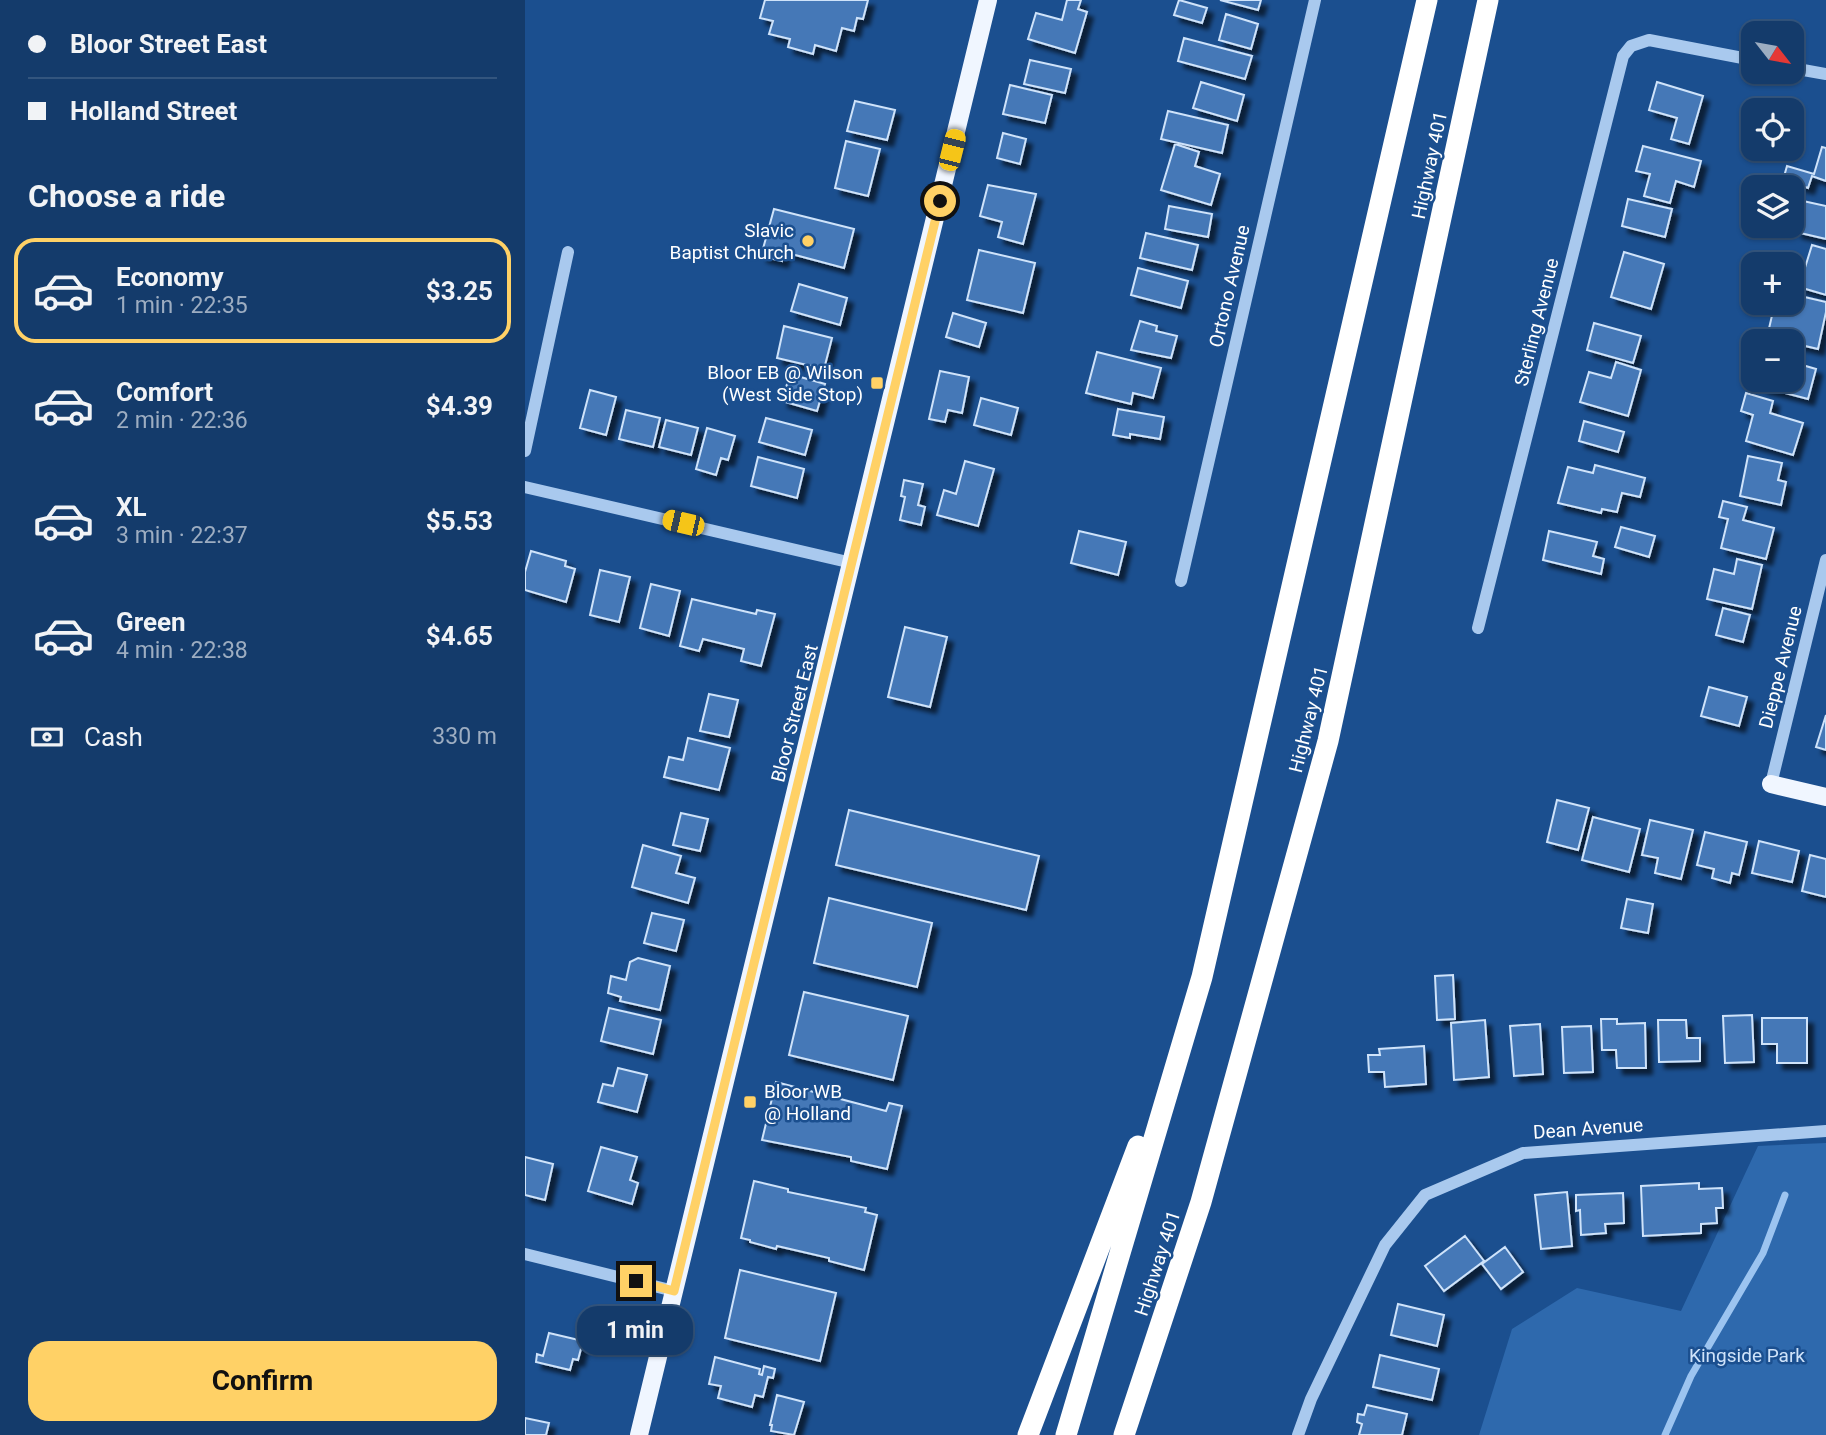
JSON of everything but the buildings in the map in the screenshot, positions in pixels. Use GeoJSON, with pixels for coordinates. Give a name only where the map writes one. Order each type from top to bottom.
{"type":"FeatureCollection","features":[{"type":"Feature","properties":{"kind":"highway","name":"Highway 401"},"geometry":{"type":"LineString","coordinates":[[1066,1435],[1202,977],[1427,0]]}},
{"type":"Feature","properties":{"kind":"highway","name":"Highway 401"},"geometry":{"type":"LineString","coordinates":[[1123,1435],[1201,1202],[1328,741],[1488,0]]}},
{"type":"Feature","properties":{"kind":"highway"},"geometry":{"type":"LineString","coordinates":[[1028,1435],[1202,977]]}},
{"type":"Feature","properties":{"kind":"main road","name":"Bloor Street East"},"geometry":{"type":"LineString","coordinates":[[639,1435],[988,0]]}},
{"type":"Feature","properties":{"kind":"main road"},"geometry":{"type":"LineString","coordinates":[[1771,784],[1826,797]]}},
{"type":"Feature","properties":{"kind":"street","name":"Ortono Avenue"},"geometry":{"type":"LineString","coordinates":[[1181,581],[1315,0]]}},
{"type":"Feature","properties":{"kind":"street","name":"Sterling Avenue"},"geometry":{"type":"LineString","coordinates":[[1478,628],[1623,56],[1631,46],[1649,40],[1741,58]]}},
{"type":"Feature","properties":{"kind":"street"},"geometry":{"type":"LineString","coordinates":[[1804,70],[1826,74]]}},
{"type":"Feature","properties":{"kind":"street"},"geometry":{"type":"LineString","coordinates":[[525,450],[568,252]]}},
{"type":"Feature","properties":{"kind":"street"},"geometry":{"type":"LineString","coordinates":[[525,487],[852,563]]}},
{"type":"Feature","properties":{"kind":"street","name":"Dieppe Avenue"},"geometry":{"type":"LineString","coordinates":[[1771,784],[1826,560]]}},
{"type":"Feature","properties":{"kind":"street","name":"Dean Avenue"},"geometry":{"type":"LineString","coordinates":[[1298,1435],[1311,1399],[1385,1245],[1425,1195],[1523,1153],[1826,1131]]}},
{"type":"Feature","properties":{"kind":"street"},"geometry":{"type":"LineString","coordinates":[[525,1254],[674,1291]]}},
{"type":"Feature","properties":{"kind":"green space","name":"Kingside Park"},"geometry":{"type":"Polygon","coordinates":[[[1826,1143],[1826,1435],[1479,1435],[1512,1329],[1577,1288],[1681,1311],[1758,1146],[1826,1143]]]}},
{"type":"Feature","properties":{"kind":"waterway"},"geometry":{"type":"LineString","coordinates":[[1665,1435],[1691,1376],[1763,1253],[1785,1195]]}},
{"type":"Feature","properties":{"kind":"place","name":"Slavic Baptist Church"},"geometry":{"type":"Point","coordinates":[808,241]}},
{"type":"Feature","properties":{"kind":"place","name":"Bloor EB @ Wilson (West Side Stop)"},"geometry":{"type":"Point","coordinates":[877,383]}},
{"type":"Feature","properties":{"kind":"place","name":"Bloor WB @ Holland"},"geometry":{"type":"Point","coordinates":[750,1102]}},
{"type":"Feature","properties":{"kind":"route"},"geometry":{"type":"LineString","coordinates":[[636,1281],[674,1291],[940,201]]}}]}
